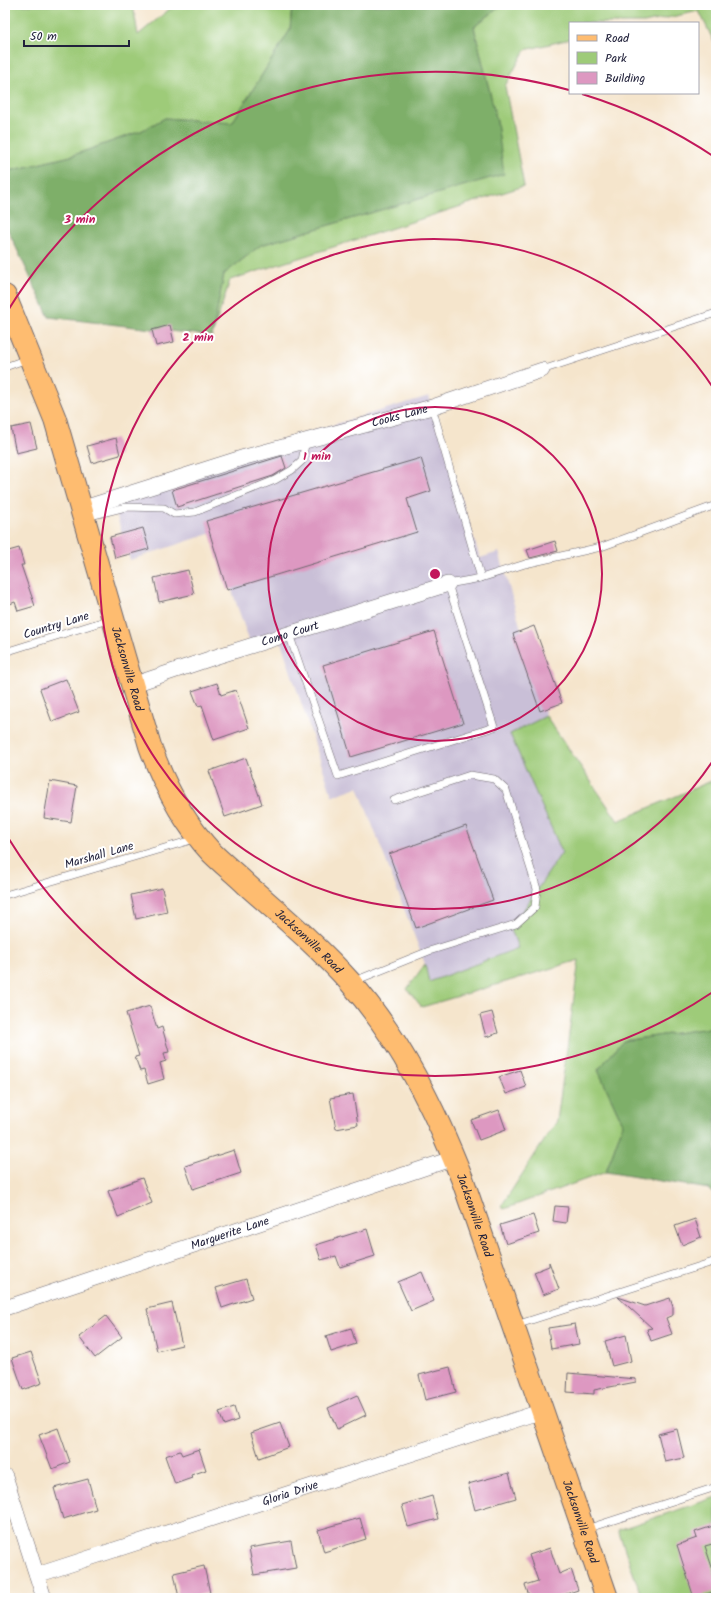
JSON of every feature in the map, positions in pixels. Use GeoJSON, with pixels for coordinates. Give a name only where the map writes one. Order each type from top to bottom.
{"type":"FeatureCollection","features":[{"type":"Feature","properties":{"kind":"main road","name":"Jacksonville Road"},"geometry":{"type":"LineString","coordinates":[[5,296],[55,419],[150,746],[160,773],[173,799],[212,853],[297,930],[350,982],[401,1052],[425,1093],[454,1158],[514,1325],[607,1598]]}},
{"type":"Feature","properties":{"kind":"street","name":"Cooks Lane"},"geometry":{"type":"LineString","coordinates":[[82,513],[245,456],[432,407],[542,370]]}},
{"type":"Feature","properties":{"kind":"street","name":"Como Court"},"geometry":{"type":"LineString","coordinates":[[132,685],[448,584]]}},
{"type":"Feature","properties":{"kind":"street","name":"Marguerite Lane"},"geometry":{"type":"LineString","coordinates":[[5,1308],[454,1158]]}},
{"type":"Feature","properties":{"kind":"street","name":"Gloria Drive"},"geometry":{"type":"LineString","coordinates":[[38,1574],[543,1411]]}},
{"type":"Feature","properties":{"kind":"street"},"geometry":{"type":"LineString","coordinates":[[5,1476],[38,1574],[44,1598]]}},
{"type":"Feature","properties":{"kind":"lane","name":"Cooks Lane"},"geometry":{"type":"LineString","coordinates":[[542,370],[716,313]]}},
{"type":"Feature","properties":{"kind":"lane"},"geometry":{"type":"LineString","coordinates":[[5,367],[31,358]]}},
{"type":"Feature","properties":{"kind":"lane"},"geometry":{"type":"LineString","coordinates":[[432,407],[481,578]]}},
{"type":"Feature","properties":{"kind":"lane"},"geometry":{"type":"LineString","coordinates":[[82,513],[126,507],[164,508],[174,514],[194,512],[275,480],[292,470],[302,461],[306,439]]}},
{"type":"Feature","properties":{"kind":"lane"},"geometry":{"type":"LineString","coordinates":[[289,634],[338,776],[494,727],[448,584],[481,578],[524,564],[601,547],[716,505]]}},
{"type":"Feature","properties":{"kind":"lane","name":"Country Lane"},"geometry":{"type":"LineString","coordinates":[[5,652],[113,619]]}},
{"type":"Feature","properties":{"kind":"lane"},"geometry":{"type":"LineString","coordinates":[[350,982],[429,951],[516,924],[535,907],[537,889],[506,790],[494,779],[470,775],[394,800]]}},
{"type":"Feature","properties":{"kind":"lane","name":"Marshall Lane"},"geometry":{"type":"LineString","coordinates":[[5,895],[199,837]]}},
{"type":"Feature","properties":{"kind":"lane"},"geometry":{"type":"LineString","coordinates":[[514,1325],[716,1261]]}},
{"type":"Feature","properties":{"kind":"lane"},"geometry":{"type":"LineString","coordinates":[[584,1530],[716,1487]]}},
{"type":"Feature","properties":{"kind":"shaded area"},"geometry":{"type":"Polygon","coordinates":[[[429,396],[480,558],[499,552],[546,716],[510,734],[562,852],[511,929],[518,948],[429,982],[425,964],[358,787],[332,796],[280,639],[252,649],[212,533],[130,560],[111,497],[220,459],[429,396]]]}},
{"type":"Feature","properties":{"kind":"green space"},"geometry":{"type":"Polygon","coordinates":[[[5,5],[133,5],[138,35],[172,7],[185,5],[292,5],[290,30],[232,123],[165,118],[141,131],[71,156],[5,172],[5,5]]]}},
{"type":"Feature","properties":{"kind":"green space"},"geometry":{"type":"Polygon","coordinates":[[[292,5],[502,5],[474,27],[497,122],[504,174],[261,245],[224,274],[212,336],[49,317],[5,224],[5,172],[71,156],[141,131],[165,118],[232,123],[290,30],[292,5]]]}},
{"type":"Feature","properties":{"kind":"green space"},"geometry":{"type":"Polygon","coordinates":[[[502,5],[716,5],[716,46],[699,11],[649,22],[569,22],[569,39],[525,50],[505,86],[524,186],[230,280],[212,336],[224,274],[261,245],[503,174],[497,122],[474,27],[502,5]]]}},
{"type":"Feature","properties":{"kind":"green space"},"geometry":{"type":"Polygon","coordinates":[[[546,716],[618,821],[716,779],[716,1027],[623,1041],[598,1070],[623,1124],[606,1172],[504,1209],[502,1205],[557,1121],[579,960],[422,1007],[407,989],[425,964],[429,982],[518,948],[511,929],[562,852],[510,734],[546,716]]]}},
{"type":"Feature","properties":{"kind":"green space"},"geometry":{"type":"Polygon","coordinates":[[[716,1027],[716,1196],[709,1189],[606,1172],[623,1124],[598,1070],[623,1041],[716,1027]]]}},
{"type":"Feature","properties":{"kind":"green space"},"geometry":{"type":"Polygon","coordinates":[[[716,1497],[716,1598],[642,1598],[618,1530],[716,1497]]]}},
{"type":"Feature","properties":{"kind":"building"},"geometry":{"type":"Polygon","coordinates":[[[170,325],[174,342],[156,346],[152,330],[170,325]]]}},
{"type":"Feature","properties":{"kind":"building"},"geometry":{"type":"Polygon","coordinates":[[[31,424],[37,448],[16,453],[11,428],[31,424]]]}},
{"type":"Feature","properties":{"kind":"building"},"geometry":{"type":"Polygon","coordinates":[[[116,438],[120,455],[92,463],[87,446],[116,438]]]}},
{"type":"Feature","properties":{"kind":"building"},"geometry":{"type":"Polygon","coordinates":[[[282,456],[286,468],[273,476],[177,507],[172,490],[282,456]]]}},
{"type":"Feature","properties":{"kind":"building"},"geometry":{"type":"Polygon","coordinates":[[[421,458],[431,491],[407,499],[417,532],[227,590],[206,521],[421,458]]]}},
{"type":"Feature","properties":{"kind":"building"},"geometry":{"type":"Polygon","coordinates":[[[143,528],[149,549],[115,558],[110,537],[143,528]]]}},
{"type":"Feature","properties":{"kind":"building"},"geometry":{"type":"Polygon","coordinates":[[[555,541],[558,551],[530,558],[527,550],[555,541]]]}},
{"type":"Feature","properties":{"kind":"building"},"geometry":{"type":"Polygon","coordinates":[[[19,548],[24,565],[21,565],[35,606],[18,611],[15,602],[7,605],[5,598],[5,552],[19,548]]]}},
{"type":"Feature","properties":{"kind":"building"},"geometry":{"type":"Polygon","coordinates":[[[188,570],[194,594],[159,602],[154,578],[188,570]]]}},
{"type":"Feature","properties":{"kind":"building"},"geometry":{"type":"Polygon","coordinates":[[[534,626],[562,703],[540,711],[513,634],[534,626]]]}},
{"type":"Feature","properties":{"kind":"building"},"geometry":{"type":"Polygon","coordinates":[[[434,631],[463,723],[351,757],[323,665],[434,631]]]}},
{"type":"Feature","properties":{"kind":"building"},"geometry":{"type":"Polygon","coordinates":[[[66,679],[79,712],[52,722],[40,689],[66,679]]]}},
{"type":"Feature","properties":{"kind":"building"},"geometry":{"type":"Polygon","coordinates":[[[217,683],[221,695],[236,690],[249,728],[214,740],[202,705],[198,706],[192,691],[217,683]]]}},
{"type":"Feature","properties":{"kind":"building"},"geometry":{"type":"Polygon","coordinates":[[[246,758],[262,804],[225,817],[209,771],[246,758]]]}},
{"type":"Feature","properties":{"kind":"building"},"geometry":{"type":"Polygon","coordinates":[[[50,781],[77,786],[71,822],[44,818],[50,781]]]}},
{"type":"Feature","properties":{"kind":"building"},"geometry":{"type":"Polygon","coordinates":[[[466,826],[493,900],[416,928],[389,854],[466,826]]]}},
{"type":"Feature","properties":{"kind":"building"},"geometry":{"type":"Polygon","coordinates":[[[162,888],[167,912],[136,919],[131,895],[162,888]]]}},
{"type":"Feature","properties":{"kind":"building"},"geometry":{"type":"Polygon","coordinates":[[[150,1006],[157,1029],[162,1027],[169,1052],[164,1053],[166,1061],[160,1063],[164,1079],[148,1084],[144,1070],[140,1071],[135,1057],[139,1056],[126,1013],[150,1006]]]}},
{"type":"Feature","properties":{"kind":"building"},"geometry":{"type":"Polygon","coordinates":[[[492,1012],[498,1033],[486,1037],[480,1015],[492,1012]]]}},
{"type":"Feature","properties":{"kind":"building"},"geometry":{"type":"Polygon","coordinates":[[[520,1070],[526,1087],[506,1094],[499,1077],[520,1070]]]}},
{"type":"Feature","properties":{"kind":"building"},"geometry":{"type":"Polygon","coordinates":[[[353,1094],[358,1125],[336,1129],[330,1098],[353,1094]]]}},
{"type":"Feature","properties":{"kind":"building"},"geometry":{"type":"Polygon","coordinates":[[[499,1110],[506,1130],[479,1140],[471,1120],[499,1110]]]}},
{"type":"Feature","properties":{"kind":"building"},"geometry":{"type":"Polygon","coordinates":[[[234,1150],[241,1173],[193,1189],[185,1166],[234,1150]]]}},
{"type":"Feature","properties":{"kind":"building"},"geometry":{"type":"Polygon","coordinates":[[[142,1178],[152,1203],[118,1217],[108,1191],[142,1178]]]}},
{"type":"Feature","properties":{"kind":"building"},"geometry":{"type":"Polygon","coordinates":[[[555,1206],[568,1207],[566,1223],[553,1221],[555,1206]]]}},
{"type":"Feature","properties":{"kind":"building"},"geometry":{"type":"Polygon","coordinates":[[[533,1215],[539,1233],[506,1244],[500,1225],[533,1215]]]}},
{"type":"Feature","properties":{"kind":"building"},"geometry":{"type":"Polygon","coordinates":[[[695,1219],[701,1237],[682,1245],[675,1226],[695,1219]]]}},
{"type":"Feature","properties":{"kind":"building"},"geometry":{"type":"Polygon","coordinates":[[[367,1229],[375,1256],[340,1267],[336,1256],[321,1260],[316,1245],[367,1229]]]}},
{"type":"Feature","properties":{"kind":"building"},"geometry":{"type":"Polygon","coordinates":[[[549,1262],[559,1289],[543,1295],[534,1272],[549,1266],[549,1262]]]}},
{"type":"Feature","properties":{"kind":"building"},"geometry":{"type":"Polygon","coordinates":[[[422,1272],[434,1301],[411,1311],[398,1282],[422,1272]]]}},
{"type":"Feature","properties":{"kind":"building"},"geometry":{"type":"Polygon","coordinates":[[[246,1279],[252,1298],[222,1308],[216,1288],[246,1279]]]}},
{"type":"Feature","properties":{"kind":"building"},"geometry":{"type":"Polygon","coordinates":[[[618,1297],[645,1306],[670,1298],[673,1307],[673,1315],[666,1318],[672,1334],[651,1341],[647,1329],[652,1328],[618,1297]]]}},
{"type":"Feature","properties":{"kind":"building"},"geometry":{"type":"Polygon","coordinates":[[[172,1303],[182,1345],[157,1351],[147,1309],[172,1303]]]}},
{"type":"Feature","properties":{"kind":"building"},"geometry":{"type":"Polygon","coordinates":[[[106,1316],[122,1337],[95,1358],[79,1337],[106,1316]]]}},
{"type":"Feature","properties":{"kind":"building"},"geometry":{"type":"Polygon","coordinates":[[[575,1324],[579,1344],[551,1349],[548,1328],[575,1324]]]}},
{"type":"Feature","properties":{"kind":"building"},"geometry":{"type":"Polygon","coordinates":[[[351,1328],[356,1344],[331,1352],[326,1336],[351,1328]]]}},
{"type":"Feature","properties":{"kind":"building"},"geometry":{"type":"Polygon","coordinates":[[[626,1335],[631,1361],[612,1366],[605,1341],[626,1335]]]}},
{"type":"Feature","properties":{"kind":"building"},"geometry":{"type":"Polygon","coordinates":[[[31,1352],[42,1383],[23,1390],[12,1358],[31,1352]]]}},
{"type":"Feature","properties":{"kind":"building"},"geometry":{"type":"Polygon","coordinates":[[[450,1367],[456,1392],[425,1400],[419,1375],[450,1367]]]}},
{"type":"Feature","properties":{"kind":"building"},"geometry":{"type":"Polygon","coordinates":[[[568,1373],[636,1379],[636,1382],[594,1390],[594,1394],[567,1392],[568,1373]]]}},
{"type":"Feature","properties":{"kind":"building"},"geometry":{"type":"Polygon","coordinates":[[[357,1395],[366,1415],[337,1429],[328,1408],[357,1395]]]}},
{"type":"Feature","properties":{"kind":"building"},"geometry":{"type":"Polygon","coordinates":[[[234,1407],[238,1420],[224,1425],[219,1412],[234,1407]]]}},
{"type":"Feature","properties":{"kind":"building"},"geometry":{"type":"Polygon","coordinates":[[[280,1423],[289,1447],[259,1458],[251,1433],[280,1423]]]}},
{"type":"Feature","properties":{"kind":"building"},"geometry":{"type":"Polygon","coordinates":[[[58,1428],[70,1462],[52,1469],[39,1435],[58,1428]]]}},
{"type":"Feature","properties":{"kind":"building"},"geometry":{"type":"Polygon","coordinates":[[[677,1429],[684,1458],[665,1462],[658,1434],[677,1429]]]}},
{"type":"Feature","properties":{"kind":"building"},"geometry":{"type":"Polygon","coordinates":[[[199,1449],[206,1470],[191,1475],[192,1478],[175,1484],[165,1456],[180,1451],[182,1455],[199,1449]]]}},
{"type":"Feature","properties":{"kind":"building"},"geometry":{"type":"Polygon","coordinates":[[[509,1473],[516,1498],[475,1510],[468,1484],[509,1473]]]}},
{"type":"Feature","properties":{"kind":"building"},"geometry":{"type":"Polygon","coordinates":[[[88,1479],[96,1509],[63,1519],[54,1488],[88,1479]]]}},
{"type":"Feature","properties":{"kind":"building"},"geometry":{"type":"Polygon","coordinates":[[[432,1496],[438,1519],[408,1527],[402,1505],[432,1496]]]}},
{"type":"Feature","properties":{"kind":"building"},"geometry":{"type":"Polygon","coordinates":[[[360,1518],[366,1539],[324,1552],[318,1530],[360,1518]]]}},
{"type":"Feature","properties":{"kind":"building"},"geometry":{"type":"Polygon","coordinates":[[[716,1525],[716,1543],[705,1546],[716,1579],[716,1591],[694,1598],[677,1545],[697,1538],[695,1532],[716,1525]]]}},
{"type":"Feature","properties":{"kind":"building"},"geometry":{"type":"Polygon","coordinates":[[[291,1541],[296,1568],[254,1575],[249,1548],[291,1541]]]}},
{"type":"Feature","properties":{"kind":"building"},"geometry":{"type":"Polygon","coordinates":[[[550,1548],[559,1574],[571,1569],[578,1590],[554,1598],[530,1598],[525,1585],[538,1581],[529,1555],[550,1548]]]}},
{"type":"Feature","properties":{"kind":"building"},"geometry":{"type":"Polygon","coordinates":[[[204,1566],[210,1593],[179,1598],[174,1573],[204,1566]]]}}]}
